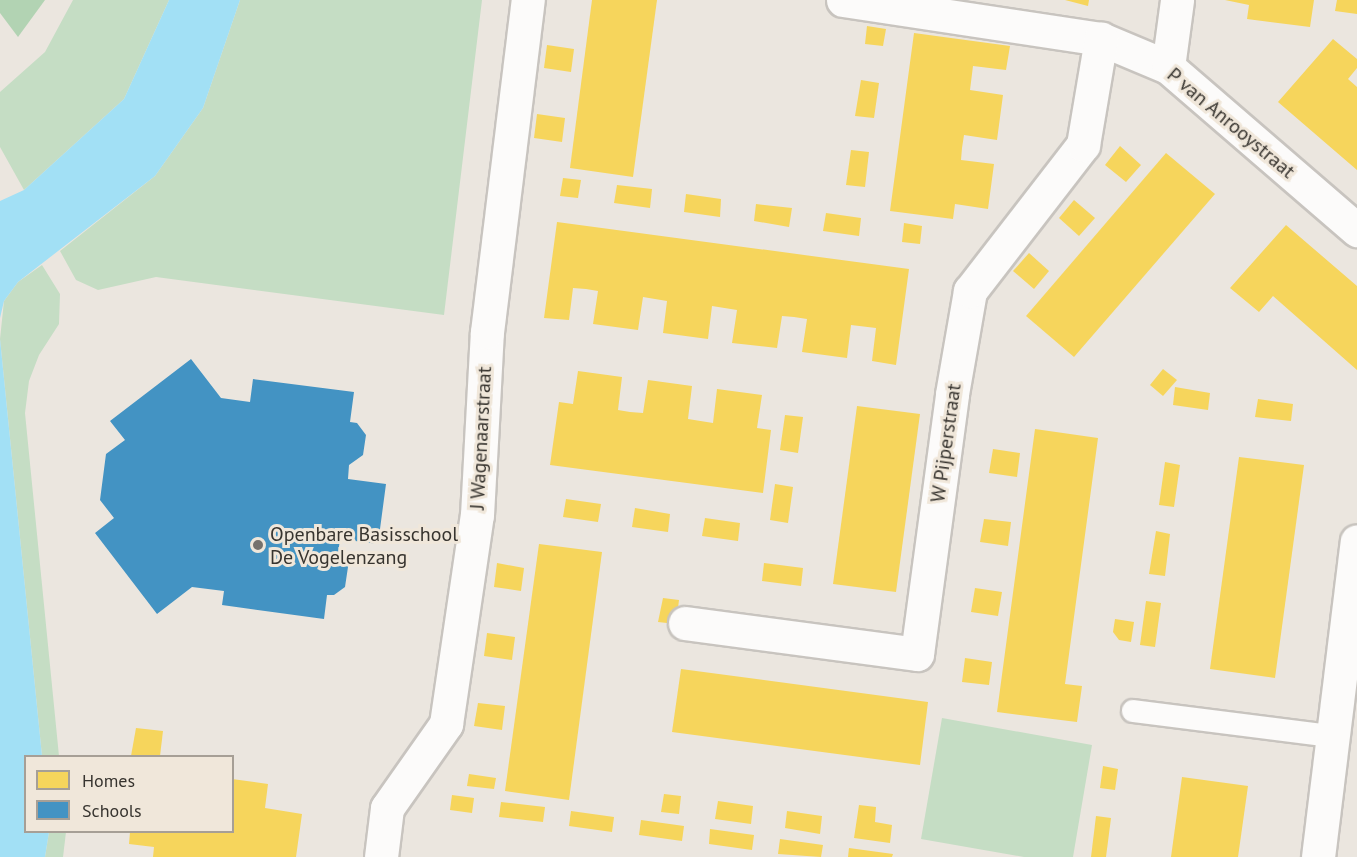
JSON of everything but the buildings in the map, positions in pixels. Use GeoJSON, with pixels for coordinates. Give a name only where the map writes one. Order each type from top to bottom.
{"type":"FeatureCollection","features":[{"type":"Feature","properties":{"kind":"street","name":"J Wagenaarstraat"},"geometry":{"type":"LineString","coordinates":[[381,857],[387,808],[446,724],[477,515],[487,332],[528,0]]}},
{"type":"Feature","properties":{"kind":"street","name":"P van Anrooystraat"},"geometry":{"type":"LineString","coordinates":[[843,0],[1101,39],[1168,67],[1357,230]]}},
{"type":"Feature","properties":{"kind":"street"},"geometry":{"type":"LineString","coordinates":[[1168,67],[1177,0]]}},
{"type":"Feature","properties":{"kind":"street","name":"W Pijperstraat"},"geometry":{"type":"LineString","coordinates":[[685,623],[917,654],[952,394],[970,291],[1083,145],[1101,39]]}},
{"type":"Feature","properties":{"kind":"street"},"geometry":{"type":"LineString","coordinates":[[1318,857],[1357,541]]}},
{"type":"Feature","properties":{"kind":"lane"},"geometry":{"type":"LineString","coordinates":[[1133,711],[1332,736]]}},
{"type":"Feature","properties":{"kind":"green space"},"geometry":{"type":"Polygon","coordinates":[[[0,0],[45,0],[18,37],[0,13],[0,0]]]}},
{"type":"Feature","properties":{"kind":"green space"},"geometry":{"type":"Polygon","coordinates":[[[73,0],[169,0],[124,99],[24,190],[0,147],[0,92],[45,52],[73,0]]]}},
{"type":"Feature","properties":{"kind":"green space"},"geometry":{"type":"Polygon","coordinates":[[[240,0],[482,0],[444,315],[156,277],[98,290],[76,280],[60,251],[155,176],[203,108],[240,0]]]}},
{"type":"Feature","properties":{"kind":"green space"},"geometry":{"type":"Polygon","coordinates":[[[42,265],[60,294],[59,324],[39,355],[29,381],[25,413],[59,755],[42,755],[0,339],[4,301],[18,282],[42,265]]]}},
{"type":"Feature","properties":{"kind":"green space"},"geometry":{"type":"Polygon","coordinates":[[[942,718],[1092,745],[1073,857],[1024,857],[921,839],[942,718]]]}},
{"type":"Feature","properties":{"kind":"green space"},"geometry":{"type":"Polygon","coordinates":[[[49,833],[66,833],[63,857],[45,857],[49,833]]]}},
{"type":"Feature","properties":{"kind":"water"},"geometry":{"type":"Polygon","coordinates":[[[169,0],[240,0],[203,108],[155,176],[18,282],[4,301],[0,318],[0,201],[24,190],[124,99],[169,0]]]}},
{"type":"Feature","properties":{"kind":"water"},"geometry":{"type":"Polygon","coordinates":[[[0,339],[42,755],[24,755],[24,833],[49,833],[45,857],[0,857],[0,339]]]}},
{"type":"Feature","properties":{"kind":"place","name":"Openbare Basisschool De Vogelenzang"},"geometry":{"type":"Point","coordinates":[258,545]}}]}
